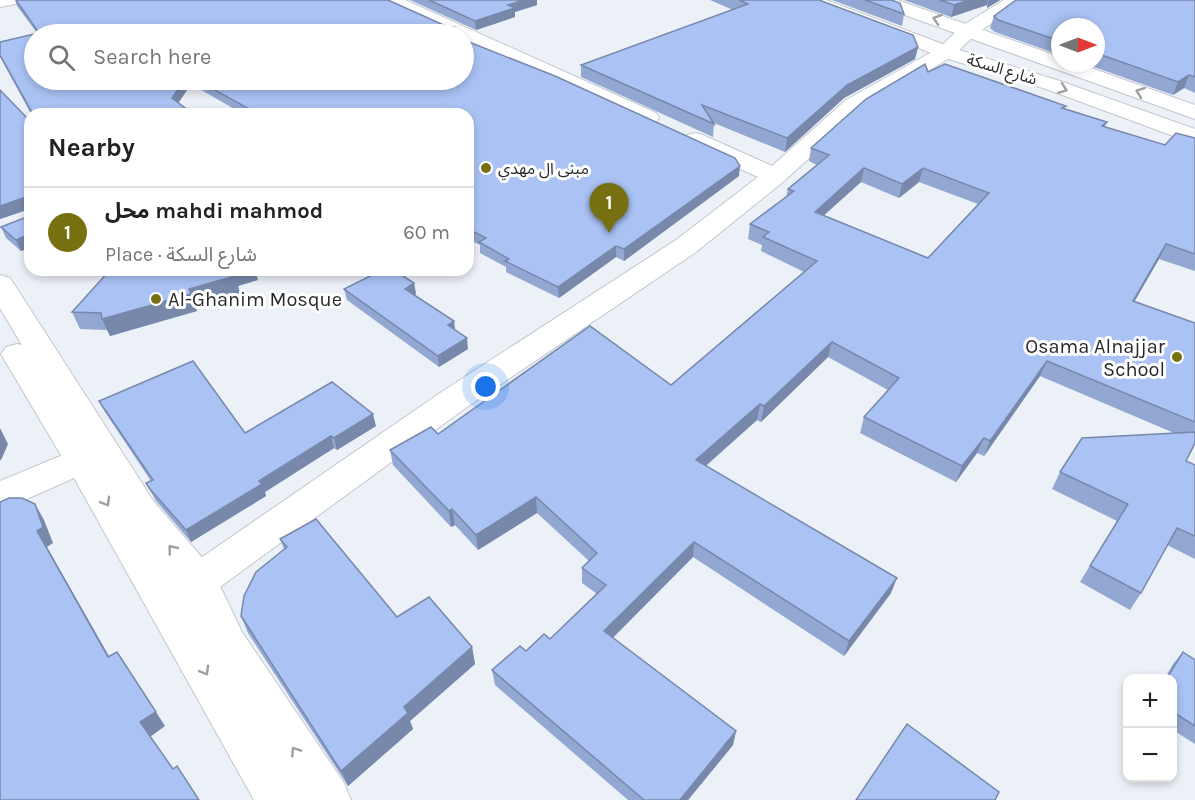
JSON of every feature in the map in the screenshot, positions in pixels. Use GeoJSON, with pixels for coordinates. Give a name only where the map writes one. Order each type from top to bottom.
{"type":"FeatureCollection","features":[{"type":"Feature","properties":{"kind":"street"},"geometry":{"type":"LineString","coordinates":[[0,2],[10,0]]}},
{"type":"Feature","properties":{"kind":"street"},"geometry":{"type":"LineString","coordinates":[[390,0],[442,24]]}},
{"type":"Feature","properties":{"kind":"street","name":"شارع السكة"},"geometry":{"type":"LineString","coordinates":[[810,0],[946,52],[1053,85],[1195,137]]}},
{"type":"Feature","properties":{"kind":"street","name":"شارع السكة"},"geometry":{"type":"LineString","coordinates":[[880,0],[1195,112]]}},
{"type":"Feature","properties":{"kind":"street"},"geometry":{"type":"LineString","coordinates":[[166,604],[455,399],[686,246],[775,176],[854,105],[946,52],[969,30],[1016,0]]}},
{"type":"Feature","properties":{"kind":"street"},"geometry":{"type":"LineString","coordinates":[[474,39],[775,176]]}},
{"type":"Feature","properties":{"kind":"street"},"geometry":{"type":"LineString","coordinates":[[0,284],[141,512],[198,581],[227,645],[327,800]]}},
{"type":"Feature","properties":{"kind":"street"},"geometry":{"type":"LineString","coordinates":[[0,327],[82,460],[281,800]]}},
{"type":"Feature","properties":{"kind":"street"},"geometry":{"type":"LineString","coordinates":[[0,497],[82,460]]}},
{"type":"Feature","properties":{"kind":"building"},"geometry":{"type":"Polygon","coordinates":[[[16,0],[388,0],[441,24],[33,24],[16,0]]]}},
{"type":"Feature","properties":{"kind":"building"},"geometry":{"type":"Polygon","coordinates":[[[429,0],[524,0],[508,5],[515,8],[475,21],[429,0]]]}},
{"type":"Feature","properties":{"kind":"building"},"geometry":{"type":"Polygon","coordinates":[[[739,0],[819,0],[913,35],[918,47],[847,85],[787,138],[702,105],[714,124],[581,65],[748,4],[739,0]]]}},
{"type":"Feature","properties":{"kind":"building"},"geometry":{"type":"Polygon","coordinates":[[[865,0],[891,0],[900,3],[904,14],[865,0]]]}},
{"type":"Feature","properties":{"kind":"building"},"geometry":{"type":"Polygon","coordinates":[[[940,0],[969,0],[954,5],[940,0]]]}},
{"type":"Feature","properties":{"kind":"building"},"geometry":{"type":"Polygon","coordinates":[[[1016,0],[1195,0],[1195,77],[1189,75],[1178,82],[1105,56],[1105,18],[1051,18],[1051,38],[998,20],[994,16],[1016,0]]]}},
{"type":"Feature","properties":{"kind":"building"},"geometry":{"type":"Polygon","coordinates":[[[24,36],[24,90],[177,90],[172,98],[185,108],[30,108],[0,55],[0,42],[24,36]]]}},
{"type":"Feature","properties":{"kind":"building"},"geometry":{"type":"Polygon","coordinates":[[[474,44],[555,76],[735,158],[740,166],[624,249],[616,246],[558,287],[505,261],[509,259],[479,242],[486,238],[474,232],[474,108],[247,108],[215,90],[474,90],[474,44]]]}},
{"type":"Feature","properties":{"kind":"building"},"geometry":{"type":"Polygon","coordinates":[[[925,64],[928,72],[945,64],[1066,106],[1062,108],[1107,122],[1102,126],[1165,145],[1176,133],[1195,138],[1195,254],[1166,244],[1133,301],[1195,323],[1195,422],[1047,361],[990,441],[984,438],[962,466],[864,417],[899,378],[832,342],[764,406],[760,404],[696,460],[897,578],[849,641],[694,542],[604,631],[736,731],[680,800],[644,800],[492,670],[520,646],[526,651],[544,634],[550,639],[606,585],[582,568],[597,553],[536,497],[476,535],[452,509],[449,511],[390,450],[431,427],[438,434],[590,326],[671,385],[817,261],[763,237],[769,232],[750,224],[794,191],[788,189],[829,155],[811,148],[866,99],[925,64]],[[864,168],[815,212],[928,258],[989,193],[923,168],[902,184],[864,168]]]}},
{"type":"Feature","properties":{"kind":"building"},"geometry":{"type":"Polygon","coordinates":[[[0,90],[24,115],[24,198],[0,206],[0,90]]]}},
{"type":"Feature","properties":{"kind":"building"},"geometry":{"type":"Polygon","coordinates":[[[24,218],[24,237],[16,240],[1,227],[24,218]]]}},
{"type":"Feature","properties":{"kind":"building"},"geometry":{"type":"Polygon","coordinates":[[[105,276],[235,276],[189,289],[191,294],[102,319],[101,313],[72,312],[105,276]]]}},
{"type":"Feature","properties":{"kind":"building"},"geometry":{"type":"Polygon","coordinates":[[[370,276],[403,276],[414,283],[405,289],[454,321],[448,325],[467,338],[438,356],[344,289],[370,276]]]}},
{"type":"Feature","properties":{"kind":"building"},"geometry":{"type":"Polygon","coordinates":[[[193,361],[245,433],[332,382],[373,414],[334,438],[331,436],[259,481],[262,484],[186,530],[150,489],[146,483],[153,480],[99,401],[193,361]]]}},
{"type":"Feature","properties":{"kind":"building"},"geometry":{"type":"Polygon","coordinates":[[[1195,432],[1195,443],[1186,461],[1195,465],[1195,536],[1177,528],[1141,593],[1090,566],[1128,504],[1060,472],[1082,438],[1195,432]]]}},
{"type":"Feature","properties":{"kind":"building"},"geometry":{"type":"Polygon","coordinates":[[[9,498],[22,498],[35,504],[43,527],[37,531],[108,657],[117,652],[156,712],[140,722],[173,769],[177,766],[199,800],[0,800],[0,502],[9,498]]]}},
{"type":"Feature","properties":{"kind":"building"},"geometry":{"type":"Polygon","coordinates":[[[316,519],[397,617],[429,597],[472,647],[404,707],[408,713],[341,771],[241,616],[244,596],[256,572],[287,547],[280,539],[316,519]]]}},
{"type":"Feature","properties":{"kind":"building"},"geometry":{"type":"Polygon","coordinates":[[[1183,652],[1195,660],[1195,726],[1177,715],[1177,674],[1169,674],[1183,652]]]}},
{"type":"Feature","properties":{"kind":"building"},"geometry":{"type":"Polygon","coordinates":[[[907,724],[999,792],[995,800],[856,800],[907,724]]]}},
{"type":"Feature","properties":{"kind":"place","name":"مبنى ال مهدي"},"geometry":{"type":"Point","coordinates":[486,168]}},
{"type":"Feature","properties":{"kind":"place","name":"محل mahdi mahmod"},"geometry":{"type":"Point","coordinates":[609,233]}},
{"type":"Feature","properties":{"kind":"place","name":"Al-Ghanim Mosque"},"geometry":{"type":"Point","coordinates":[156,299]}},
{"type":"Feature","properties":{"kind":"place","name":"Osama Alnajjar School"},"geometry":{"type":"Point","coordinates":[1177,357]}}]}
